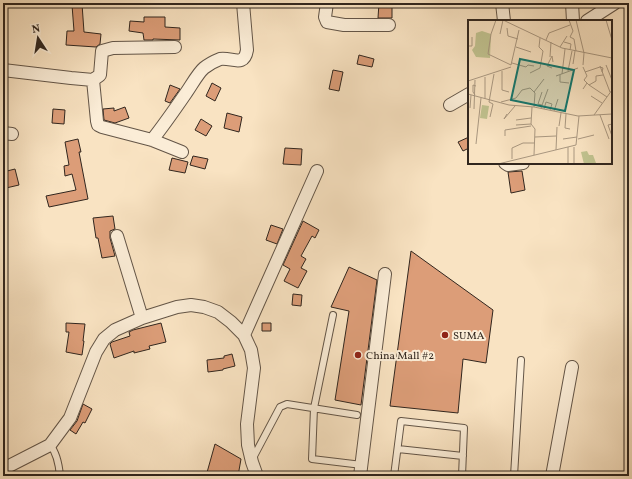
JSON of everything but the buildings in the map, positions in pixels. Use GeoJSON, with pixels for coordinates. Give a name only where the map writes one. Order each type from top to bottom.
{"type":"FeatureCollection","features":[{"type":"Feature","properties":{"kind":"street"},"geometry":{"type":"LineString","coordinates":[[152,140],[203,69],[211,63],[222,59],[238,61],[244,60],[247,50],[243,3]]}},
{"type":"Feature","properties":{"kind":"street"},"geometry":{"type":"LineString","coordinates":[[327,3],[324,17],[327,22],[344,25],[389,25]]}},
{"type":"Feature","properties":{"kind":"street"},"geometry":{"type":"LineString","coordinates":[[502,3],[504,20]]}},
{"type":"Feature","properties":{"kind":"street"},"geometry":{"type":"LineString","coordinates":[[572,3],[573,20]]}},
{"type":"Feature","properties":{"kind":"street"},"geometry":{"type":"LineString","coordinates":[[589,20],[615,3]]}},
{"type":"Feature","properties":{"kind":"street"},"geometry":{"type":"LineString","coordinates":[[3,70],[93,80],[100,75],[102,51],[113,48],[175,46]]}},
{"type":"Feature","properties":{"kind":"street"},"geometry":{"type":"LineString","coordinates":[[93,80],[98,125],[152,140],[182,152]]}},
{"type":"Feature","properties":{"kind":"street"},"geometry":{"type":"LineString","coordinates":[[450,105],[468,95]]}},
{"type":"Feature","properties":{"kind":"street"},"geometry":{"type":"LineString","coordinates":[[244,335],[316,171]]}},
{"type":"Feature","properties":{"kind":"street"},"geometry":{"type":"LineString","coordinates":[[117,236],[142,318]]}},
{"type":"Feature","properties":{"kind":"street"},"geometry":{"type":"LineString","coordinates":[[361,470],[385,274]]}},
{"type":"Feature","properties":{"kind":"street"},"geometry":{"type":"LineString","coordinates":[[3,469],[50,444],[70,418],[96,352],[104,339],[115,330],[142,318],[177,307],[191,305],[204,307],[218,312],[244,335],[251,350],[254,368],[247,424],[248,445],[257,476]]}},
{"type":"Feature","properties":{"kind":"street"},"geometry":{"type":"LineString","coordinates":[[552,476],[572,367]]}},
{"type":"Feature","properties":{"kind":"street"},"geometry":{"type":"LineString","coordinates":[[245,476],[252,462]]}},
{"type":"Feature","properties":{"kind":"lane"},"geometry":{"type":"LineString","coordinates":[[333,315],[314,408],[312,459],[361,470]]}},
{"type":"Feature","properties":{"kind":"lane"},"geometry":{"type":"LineString","coordinates":[[514,476],[521,360]]}},
{"type":"Feature","properties":{"kind":"lane"},"geometry":{"type":"LineString","coordinates":[[252,462],[280,407],[287,404],[357,415]]}},
{"type":"Feature","properties":{"kind":"lane"},"geometry":{"type":"LineString","coordinates":[[394,476],[401,421],[464,428],[462,476]]}},
{"type":"Feature","properties":{"kind":"lane"},"geometry":{"type":"LineString","coordinates":[[50,444],[57,457],[60,476]]}},
{"type":"Feature","properties":{"kind":"lane"},"geometry":{"type":"LineString","coordinates":[[398,449],[463,456]]}},
{"type":"Feature","properties":{"kind":"place","name":"SUMA"},"geometry":{"type":"Point","coordinates":[445,335]}},
{"type":"Feature","properties":{"kind":"place","name":"China Mall #2"},"geometry":{"type":"Point","coordinates":[358,355]}}]}
